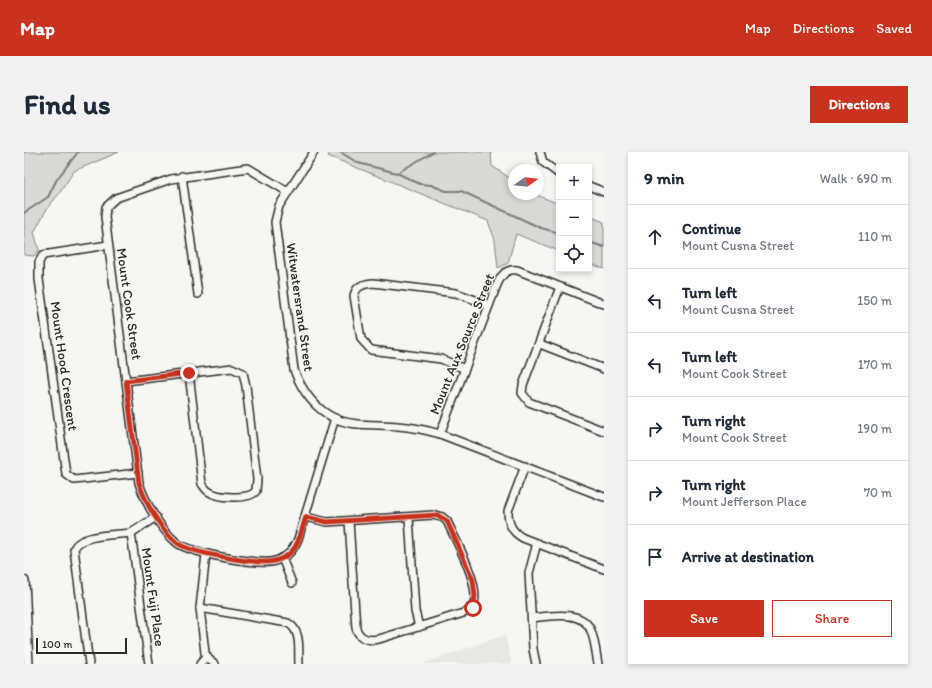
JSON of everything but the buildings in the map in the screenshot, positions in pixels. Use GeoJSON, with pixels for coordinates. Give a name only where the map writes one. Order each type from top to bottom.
{"type":"FeatureCollection","features":[{"type":"Feature","properties":{"kind":"main road"},"geometry":{"type":"LineString","coordinates":[[24,581],[28,664]]}},
{"type":"Feature","properties":{"kind":"street","name":"Witwatersrand Street"},"geometry":{"type":"LineString","coordinates":[[314,152],[277,211],[275,229],[294,370],[303,391],[310,399],[335,418],[350,422],[424,430],[440,434],[604,496]]}},
{"type":"Feature","properties":{"kind":"street"},"geometry":{"type":"LineString","coordinates":[[540,152],[543,162],[556,172]]}},
{"type":"Feature","properties":{"kind":"street","name":"Mount Cook Street"},"geometry":{"type":"LineString","coordinates":[[282,558],[272,562],[259,561],[206,554],[185,548],[176,542],[156,517],[144,496],[138,473],[105,217],[108,204],[116,198],[182,176],[248,168],[288,192]]}},
{"type":"Feature","properties":{"kind":"street"},"geometry":{"type":"LineString","coordinates":[[182,176],[198,294]]}},
{"type":"Feature","properties":{"kind":"street"},"geometry":{"type":"LineString","coordinates":[[592,187],[604,192]]}},
{"type":"Feature","properties":{"kind":"street","name":"Mount Hood Crescent"},"geometry":{"type":"LineString","coordinates":[[108,246],[43,255],[38,268],[66,474],[74,480],[138,473]]}},
{"type":"Feature","properties":{"kind":"street","name":"Mount Aux Source Street"},"geometry":{"type":"LineString","coordinates":[[440,434],[489,305],[499,281],[504,274],[511,270],[524,273],[604,304]]}},
{"type":"Feature","properties":{"kind":"street"},"geometry":{"type":"LineString","coordinates":[[465,369],[441,359],[376,352],[366,346],[359,333],[355,292],[360,286],[372,283],[456,293],[489,305]]}},
{"type":"Feature","properties":{"kind":"street"},"geometry":{"type":"LineString","coordinates":[[560,287],[540,344],[523,385],[524,397],[529,402],[604,431]]}},
{"type":"Feature","properties":{"kind":"street"},"geometry":{"type":"LineString","coordinates":[[540,344],[604,369]]}},
{"type":"Feature","properties":{"kind":"street"},"geometry":{"type":"LineString","coordinates":[[126,381],[189,373],[232,368],[240,371],[245,376],[258,485],[254,493],[249,497],[243,498],[215,494],[208,491],[202,484],[189,373]]}},
{"type":"Feature","properties":{"kind":"street"},"geometry":{"type":"LineString","coordinates":[[292,583],[282,558],[293,551],[306,517],[335,418]]}},
{"type":"Feature","properties":{"kind":"street"},"geometry":{"type":"LineString","coordinates":[[525,466],[508,512],[510,525],[517,535],[604,569]]}},
{"type":"Feature","properties":{"kind":"street"},"geometry":{"type":"LineString","coordinates":[[306,517],[327,522],[437,515],[447,521],[473,580],[475,603],[470,611],[374,640],[365,639],[357,632],[349,521]]}},
{"type":"Feature","properties":{"kind":"street","name":"Mount Fuji Place"},"geometry":{"type":"LineString","coordinates":[[89,664],[74,549],[76,544],[82,539],[131,533],[156,517]]}},
{"type":"Feature","properties":{"kind":"street"},"geometry":{"type":"LineString","coordinates":[[409,517],[415,605],[419,627]]}},
{"type":"Feature","properties":{"kind":"street","name":"Mount Fuji Place"},"geometry":{"type":"LineString","coordinates":[[131,533],[149,664]]}},
{"type":"Feature","properties":{"kind":"street"},"geometry":{"type":"LineString","coordinates":[[536,664],[533,649],[529,573],[537,543]]}},
{"type":"Feature","properties":{"kind":"street"},"geometry":{"type":"LineString","coordinates":[[206,554],[200,608],[207,656],[215,664]]}},
{"type":"Feature","properties":{"kind":"street"},"geometry":{"type":"LineString","coordinates":[[200,608],[288,623],[294,627],[297,633],[299,664]]}},
{"type":"Feature","properties":{"kind":"street"},"geometry":{"type":"LineString","coordinates":[[532,618],[567,616],[583,621],[591,631],[598,664]]}},
{"type":"Feature","properties":{"kind":"street"},"geometry":{"type":"LineString","coordinates":[[200,664],[207,656]]}},
{"type":"Feature","properties":{"kind":"shaded area"},"geometry":{"type":"Polygon","coordinates":[[[24,152],[119,152],[74,171],[59,194],[48,207],[34,232],[39,250],[34,256],[24,255],[24,152]]]}},
{"type":"Feature","properties":{"kind":"shaded area"},"geometry":{"type":"Polygon","coordinates":[[[330,152],[491,152],[492,166],[508,177],[508,200],[544,200],[544,198],[556,203],[556,250],[516,234],[508,263],[498,268],[495,240],[488,221],[328,156],[330,152]]]}},
{"type":"Feature","properties":{"kind":"shaded area"},"geometry":{"type":"Polygon","coordinates":[[[592,217],[604,222],[604,269],[592,264],[592,217]]]}},
{"type":"Feature","properties":{"kind":"shaded area"},"geometry":{"type":"Polygon","coordinates":[[[505,635],[512,664],[422,664],[505,635]]]}},
{"type":"Feature","properties":{"kind":"waterway"},"geometry":{"type":"LineString","coordinates":[[24,213],[48,197],[57,179],[78,152]]}},
{"type":"Feature","properties":{"kind":"waterway"},"geometry":{"type":"LineString","coordinates":[[340,152],[358,163],[397,173],[433,152]]}},
{"type":"Feature","properties":{"kind":"waterway"},"geometry":{"type":"LineString","coordinates":[[397,173],[420,184],[431,185],[446,191],[461,191],[541,228],[556,232]]}},
{"type":"Feature","properties":{"kind":"waterway"},"geometry":{"type":"LineString","coordinates":[[592,243],[604,247]]}},
{"type":"Feature","properties":{"kind":"route"},"geometry":{"type":"LineString","coordinates":[[189,373],[126,381],[139,483],[144,496],[156,517],[176,542],[185,548],[206,554],[272,562],[293,551],[306,517],[327,522],[437,515],[447,521],[473,580],[475,603],[473,608]]}}]}
